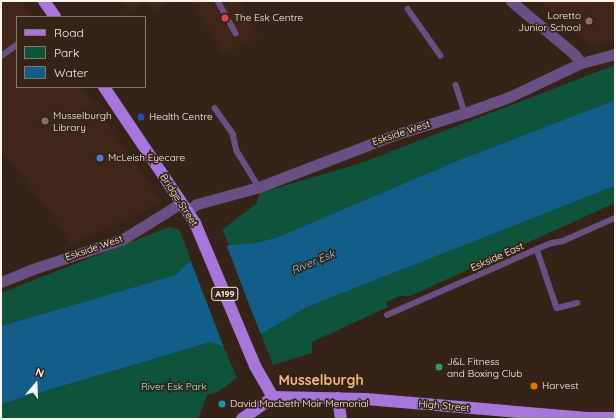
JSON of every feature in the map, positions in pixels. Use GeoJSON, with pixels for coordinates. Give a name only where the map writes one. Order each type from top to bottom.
{"type":"FeatureCollection","features":[{"type":"Feature","properties":{"kind":"main road"},"geometry":{"type":"LineString","coordinates":[[44,1],[55,16]]}},
{"type":"Feature","properties":{"kind":"main road","name":"Bridge Street"},"geometry":{"type":"LineString","coordinates":[[105,88],[195,223],[255,366],[273,397]]}},
{"type":"Feature","properties":{"kind":"main road"},"geometry":{"type":"LineString","coordinates":[[242,419],[273,397]]}},
{"type":"Feature","properties":{"kind":"main road","name":"High Street"},"geometry":{"type":"LineString","coordinates":[[273,397],[338,398],[587,418],[615,418]]}},
{"type":"Feature","properties":{"kind":"main road"},"geometry":{"type":"LineString","coordinates":[[338,398],[341,419]]}},
{"type":"Feature","properties":{"kind":"street"},"geometry":{"type":"LineString","coordinates":[[511,1],[574,54],[581,63]]}},
{"type":"Feature","properties":{"kind":"street","name":"Eskside West"},"geometry":{"type":"LineString","coordinates":[[1,282],[30,270],[123,239],[184,207],[258,187],[394,135],[465,113],[509,97],[581,63],[615,54]]}},
{"type":"Feature","properties":{"kind":"lane"},"geometry":{"type":"LineString","coordinates":[[218,1],[236,33]]}},
{"type":"Feature","properties":{"kind":"lane"},"geometry":{"type":"LineString","coordinates":[[408,9],[442,56]]}},
{"type":"Feature","properties":{"kind":"lane"},"geometry":{"type":"LineString","coordinates":[[1,56],[16,46]]}},
{"type":"Feature","properties":{"kind":"lane"},"geometry":{"type":"LineString","coordinates":[[456,85],[465,113]]}},
{"type":"Feature","properties":{"kind":"lane"},"geometry":{"type":"LineString","coordinates":[[215,108],[233,134],[237,152],[258,187]]}},
{"type":"Feature","properties":{"kind":"lane","name":"Eskside East"},"geometry":{"type":"LineString","coordinates":[[387,315],[537,249],[552,243],[564,241],[615,218]]}},
{"type":"Feature","properties":{"kind":"lane"},"geometry":{"type":"LineString","coordinates":[[537,249],[557,308],[577,303]]}},
{"type":"Feature","properties":{"kind":"shaded area"},"geometry":{"type":"Polygon","coordinates":[[[1,1],[21,1],[32,16],[16,16],[16,88],[83,88],[162,202],[71,245],[54,217],[1,150],[1,1]]]}},
{"type":"Feature","properties":{"kind":"shaded area"},"geometry":{"type":"Polygon","coordinates":[[[120,1],[145,1],[128,12],[120,1]]]}},
{"type":"Feature","properties":{"kind":"shaded area"},"geometry":{"type":"Polygon","coordinates":[[[147,1],[173,1],[154,12],[147,1]]]}},
{"type":"Feature","properties":{"kind":"shaded area","name":"The Esk Centre"},"geometry":{"type":"Polygon","coordinates":[[[191,1],[239,1],[259,36],[223,54],[191,1]]]}},
{"type":"Feature","properties":{"kind":"shaded area","name":"Loretto Junior School"},"geometry":{"type":"Polygon","coordinates":[[[539,1],[615,1],[615,41],[591,45],[539,1]]]}},
{"type":"Feature","properties":{"kind":"green space"},"geometry":{"type":"Polygon","coordinates":[[[615,65],[615,100],[459,160],[278,237],[256,243],[229,245],[222,230],[257,203],[260,193],[361,163],[615,65]]]}},
{"type":"Feature","properties":{"kind":"green space"},"geometry":{"type":"Polygon","coordinates":[[[615,186],[615,203],[410,296],[400,296],[386,302],[388,307],[312,342],[312,353],[273,365],[261,334],[307,307],[615,186]]]}},
{"type":"Feature","properties":{"kind":"green space"},"geometry":{"type":"Polygon","coordinates":[[[169,227],[179,229],[191,260],[177,275],[1,326],[1,293],[169,227]]]}},
{"type":"Feature","properties":{"kind":"green space","name":"River Esk Park"},"geometry":{"type":"Polygon","coordinates":[[[211,342],[224,347],[237,378],[219,391],[207,395],[198,419],[1,419],[1,404],[211,342]]]}},
{"type":"Feature","properties":{"kind":"water","name":"River Esk"},"geometry":{"type":"Polygon","coordinates":[[[615,100],[615,186],[307,307],[261,334],[224,347],[211,342],[1,404],[1,326],[176,275],[191,260],[229,245],[256,243],[278,237],[459,160],[615,100]]]}},
{"type":"Feature","properties":{"kind":"pier"},"geometry":{"type":"Polygon","coordinates":[[[226,244],[261,336],[225,350],[190,258],[226,244]]]}},
{"type":"Feature","properties":{"kind":"place","name":"The Esk Centre"},"geometry":{"type":"Point","coordinates":[225,18]}},
{"type":"Feature","properties":{"kind":"place","name":"Loretto Junior School"},"geometry":{"type":"Point","coordinates":[589,21]}},
{"type":"Feature","properties":{"kind":"place","name":"Health Centre"},"geometry":{"type":"Point","coordinates":[141,117]}},
{"type":"Feature","properties":{"kind":"place","name":"Musselburgh Library"},"geometry":{"type":"Point","coordinates":[45,121]}},
{"type":"Feature","properties":{"kind":"place","name":"McLeish Eyecare"},"geometry":{"type":"Point","coordinates":[100,158]}},
{"type":"Feature","properties":{"kind":"place","name":"J&L Fitness and Boxing Club"},"geometry":{"type":"Point","coordinates":[439,367]}},
{"type":"Feature","properties":{"kind":"place","name":"Harvest"},"geometry":{"type":"Point","coordinates":[534,386]}},
{"type":"Feature","properties":{"kind":"place","name":"David Macbeth Moir Memorial"},"geometry":{"type":"Point","coordinates":[222,404]}},
{"type":"Feature","properties":{"kind":"district","name":"Musselburgh"},"geometry":{"type":"Point","coordinates":[321,380]}}]}
